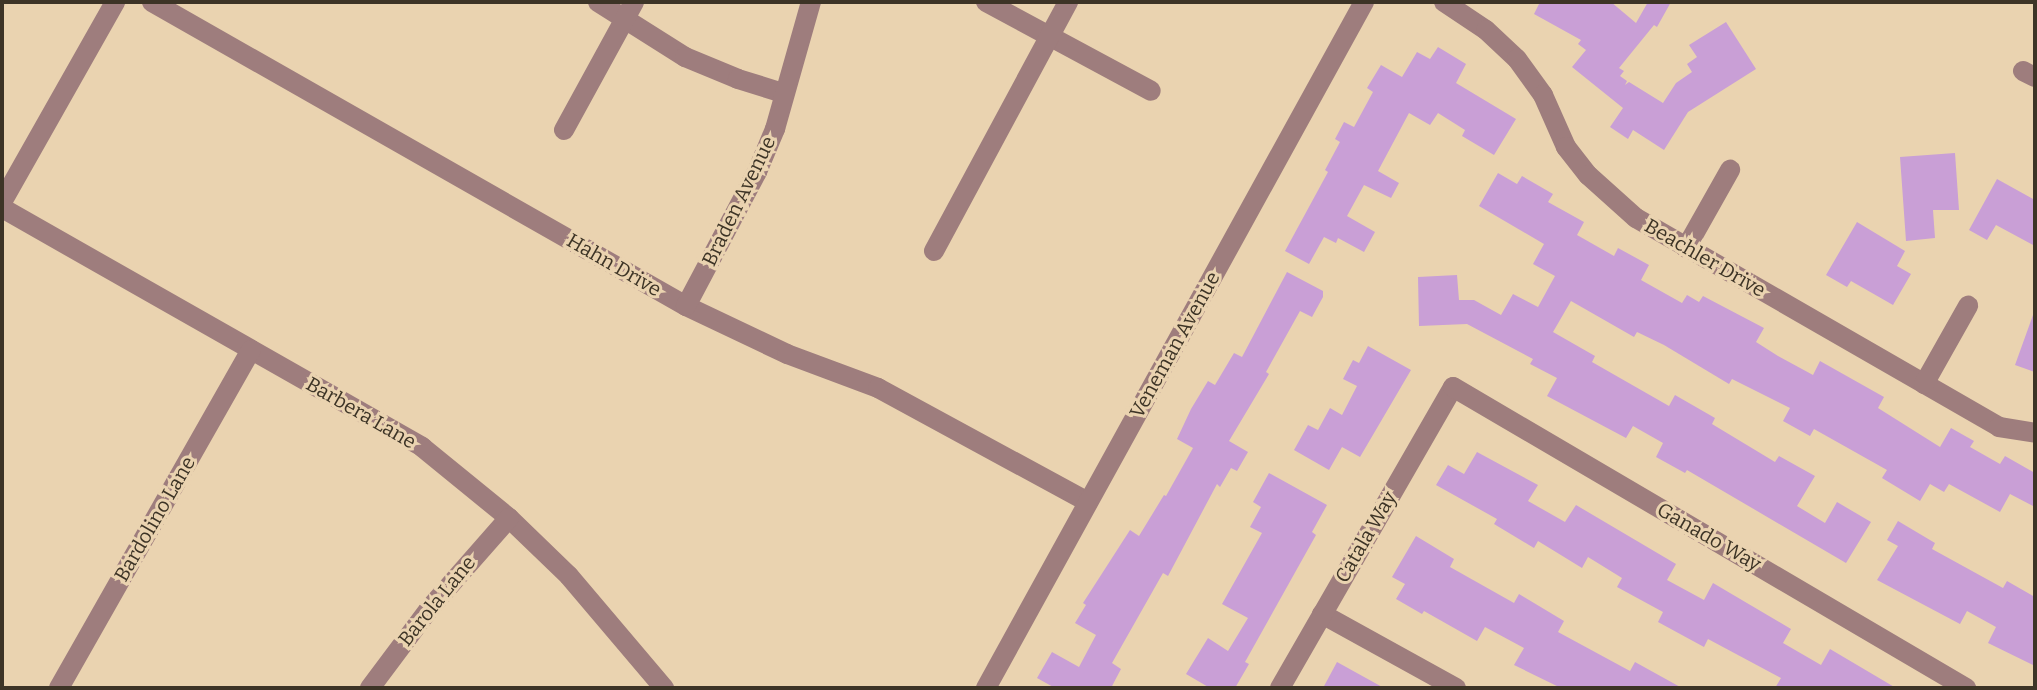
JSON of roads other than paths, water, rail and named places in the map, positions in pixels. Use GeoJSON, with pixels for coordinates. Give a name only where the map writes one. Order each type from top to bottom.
{"type":"FeatureCollection","features":[{"type":"Feature","properties":{"kind":"street"},"geometry":{"type":"LineString","coordinates":[[2,205],[115,2]]}},
{"type":"Feature","properties":{"kind":"street","name":"Hahn Drive"},"geometry":{"type":"LineString","coordinates":[[152,2],[686,306],[787,354],[878,388],[1088,502]]}},
{"type":"Feature","properties":{"kind":"street"},"geometry":{"type":"LineString","coordinates":[[598,2],[629,10],[685,57],[783,93]]}},
{"type":"Feature","properties":{"kind":"street","name":"Braden Avenue"},"geometry":{"type":"LineString","coordinates":[[686,306],[757,172],[775,129],[811,2]]}},
{"type":"Feature","properties":{"kind":"street"},"geometry":{"type":"LineString","coordinates":[[986,2],[1151,91]]}},
{"type":"Feature","properties":{"kind":"street"},"geometry":{"type":"LineString","coordinates":[[934,251],[1068,2]]}},
{"type":"Feature","properties":{"kind":"street","name":"Veneman Avenue"},"geometry":{"type":"LineString","coordinates":[[986,688],[1364,2]]}},
{"type":"Feature","properties":{"kind":"street","name":"Beachler Drive"},"geometry":{"type":"LineString","coordinates":[[1444,2],[1486,30],[1517,59],[1543,95],[1566,147],[1588,175],[1636,218],[1999,427],[2035,433]]}},
{"type":"Feature","properties":{"kind":"street"},"geometry":{"type":"LineString","coordinates":[[564,130],[629,10]]}},
{"type":"Feature","properties":{"kind":"street"},"geometry":{"type":"LineString","coordinates":[[1686,248],[1730,170]]}},
{"type":"Feature","properties":{"kind":"street","name":"Barbera Lane"},"geometry":{"type":"LineString","coordinates":[[2,205],[422,447],[509,518],[569,576],[664,688]]}},
{"type":"Feature","properties":{"kind":"street"},"geometry":{"type":"LineString","coordinates":[[1924,384],[1968,306]]}},
{"type":"Feature","properties":{"kind":"street","name":"Bardolino Lane"},"geometry":{"type":"LineString","coordinates":[[59,688],[251,350]]}},
{"type":"Feature","properties":{"kind":"street","name":"Catala Way"},"geometry":{"type":"LineString","coordinates":[[1280,688],[1453,387]]}},
{"type":"Feature","properties":{"kind":"street","name":"Ganado Way"},"geometry":{"type":"LineString","coordinates":[[1453,387],[1959,686]]}},
{"type":"Feature","properties":{"kind":"street","name":"Barola Lane"},"geometry":{"type":"LineString","coordinates":[[370,688],[429,609],[509,518]]}},
{"type":"Feature","properties":{"kind":"street"},"geometry":{"type":"LineString","coordinates":[[1322,614],[1456,688]]}}]}
